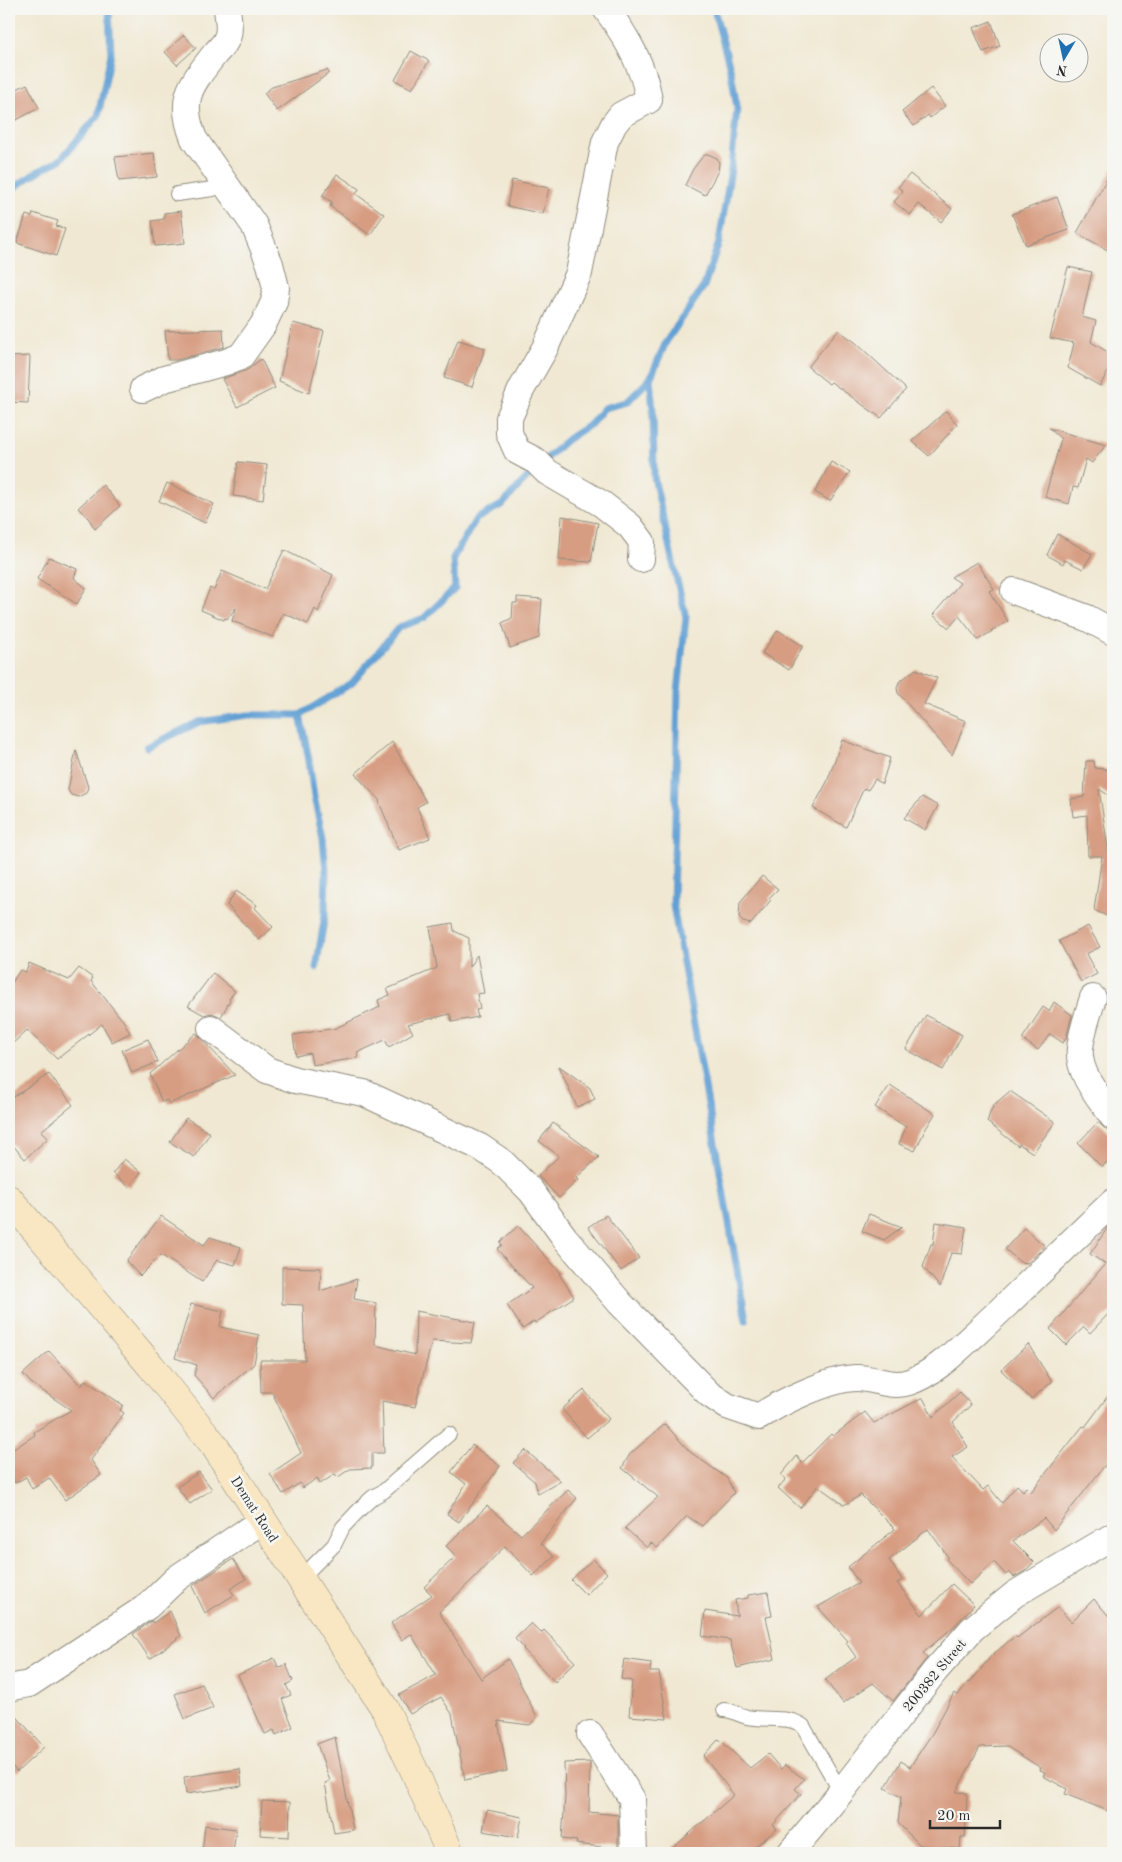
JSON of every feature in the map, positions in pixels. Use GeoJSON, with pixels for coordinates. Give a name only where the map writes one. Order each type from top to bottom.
{"type":"FeatureCollection","features":[{"type":"Feature","properties":{"kind":"street"},"geometry":{"type":"LineString","coordinates":[[143,389],[164,379],[241,356],[262,325],[274,302],[276,288],[270,264],[254,225],[194,139],[188,124],[186,110],[188,96],[195,81],[227,39],[227,9]]}},
{"type":"Feature","properties":{"kind":"street"},"geometry":{"type":"LineString","coordinates":[[606,9],[623,32],[636,58],[647,86],[649,100],[621,115],[605,142],[579,273],[546,348],[521,390],[509,418],[509,433],[517,450],[602,504],[630,526],[642,542],[641,559]]}},
{"type":"Feature","properties":{"kind":"street"},"geometry":{"type":"LineString","coordinates":[[1014,591],[1086,618],[1113,632]]}},
{"type":"Feature","properties":{"kind":"street"},"geometry":{"type":"LineString","coordinates":[[1092,998],[1079,1048],[1081,1065],[1092,1087],[1113,1117]]}},
{"type":"Feature","properties":{"kind":"street"},"geometry":{"type":"LineString","coordinates":[[211,1028],[267,1070],[295,1080],[364,1093],[480,1147],[495,1157],[531,1191],[565,1238],[620,1303],[708,1394],[727,1406],[759,1417],[774,1407],[832,1383],[855,1378],[874,1379],[892,1385],[909,1382],[934,1369],[1007,1304],[1113,1202]]}},
{"type":"Feature","properties":{"kind":"street","name":"Demat Road"},"geometry":{"type":"LineString","coordinates":[[9,1199],[214,1445],[385,1709],[450,1853]]}},
{"type":"Feature","properties":{"kind":"street"},"geometry":{"type":"LineString","coordinates":[[9,1688],[29,1684],[124,1622],[148,1606],[177,1578],[263,1520]]}},
{"type":"Feature","properties":{"kind":"street","name":"200382 Street"},"geometry":{"type":"LineString","coordinates":[[790,1853],[841,1792],[935,1671],[972,1629],[1015,1594],[1113,1536]]}},
{"type":"Feature","properties":{"kind":"street"},"geometry":{"type":"LineString","coordinates":[[590,1734],[632,1799],[634,1853]]}},
{"type":"Feature","properties":{"kind":"lane"},"geometry":{"type":"LineString","coordinates":[[177,194],[213,189],[223,180]]}},
{"type":"Feature","properties":{"kind":"lane"},"geometry":{"type":"LineString","coordinates":[[301,1578],[334,1545],[343,1527],[361,1508],[373,1497],[384,1491],[449,1434]]}},
{"type":"Feature","properties":{"kind":"lane"},"geometry":{"type":"LineString","coordinates":[[724,1710],[747,1717],[800,1723],[841,1792]]}},
{"type":"Feature","properties":{"kind":"building"},"geometry":{"type":"Polygon","coordinates":[[[991,21],[1000,46],[983,52],[973,28],[991,21]]]}},
{"type":"Feature","properties":{"kind":"building"},"geometry":{"type":"Polygon","coordinates":[[[184,35],[196,48],[177,65],[165,52],[184,35]]]}},
{"type":"Feature","properties":{"kind":"building"},"geometry":{"type":"Polygon","coordinates":[[[411,51],[429,61],[412,89],[395,80],[411,51]]]}},
{"type":"Feature","properties":{"kind":"building"},"geometry":{"type":"Polygon","coordinates":[[[327,70],[329,73],[277,111],[264,93],[272,87],[327,70]]]}},
{"type":"Feature","properties":{"kind":"building"},"geometry":{"type":"Polygon","coordinates":[[[27,84],[39,108],[9,124],[9,93],[27,84]]]}},
{"type":"Feature","properties":{"kind":"building"},"geometry":{"type":"Polygon","coordinates":[[[931,88],[945,106],[930,118],[928,115],[914,126],[902,112],[931,88]]]}},
{"type":"Feature","properties":{"kind":"building"},"geometry":{"type":"Polygon","coordinates":[[[154,153],[157,177],[119,181],[115,157],[154,153]]]}},
{"type":"Feature","properties":{"kind":"building"},"geometry":{"type":"Polygon","coordinates":[[[708,154],[717,158],[719,163],[718,171],[705,195],[685,185],[693,169],[703,156],[708,154]]]}},
{"type":"Feature","properties":{"kind":"building"},"geometry":{"type":"Polygon","coordinates":[[[1113,168],[1113,253],[1077,233],[1113,168]]]}},
{"type":"Feature","properties":{"kind":"building"},"geometry":{"type":"Polygon","coordinates":[[[337,174],[359,189],[356,194],[384,214],[370,235],[330,206],[332,202],[322,196],[337,174]]]}},
{"type":"Feature","properties":{"kind":"building"},"geometry":{"type":"Polygon","coordinates":[[[910,174],[952,209],[941,222],[919,204],[910,215],[894,202],[903,191],[898,187],[910,174]]]}},
{"type":"Feature","properties":{"kind":"building"},"geometry":{"type":"Polygon","coordinates":[[[512,180],[549,188],[543,214],[507,206],[512,180]]]}},
{"type":"Feature","properties":{"kind":"building"},"geometry":{"type":"Polygon","coordinates":[[[1057,197],[1069,230],[1026,245],[1012,214],[1057,197]]]}},
{"type":"Feature","properties":{"kind":"building"},"geometry":{"type":"Polygon","coordinates":[[[181,211],[185,243],[155,246],[152,221],[164,219],[164,213],[181,211]]]}},
{"type":"Feature","properties":{"kind":"building"},"geometry":{"type":"Polygon","coordinates":[[[33,213],[58,221],[56,226],[65,229],[56,256],[17,243],[26,215],[32,217],[33,213]]]}},
{"type":"Feature","properties":{"kind":"building"},"geometry":{"type":"Polygon","coordinates":[[[1068,267],[1092,272],[1082,317],[1096,321],[1091,342],[1113,355],[1113,362],[1100,386],[1068,368],[1074,343],[1050,338],[1068,267]]]}},
{"type":"Feature","properties":{"kind":"building"},"geometry":{"type":"Polygon","coordinates":[[[293,323],[324,331],[309,393],[279,381],[293,323]]]}},
{"type":"Feature","properties":{"kind":"building"},"geometry":{"type":"Polygon","coordinates":[[[223,329],[224,347],[177,360],[168,360],[165,331],[223,329]]]}},
{"type":"Feature","properties":{"kind":"building"},"geometry":{"type":"Polygon","coordinates":[[[838,330],[855,342],[906,389],[881,418],[831,382],[829,384],[808,367],[838,330]]]}},
{"type":"Feature","properties":{"kind":"building"},"geometry":{"type":"Polygon","coordinates":[[[458,340],[485,348],[472,387],[444,378],[458,340]]]}},
{"type":"Feature","properties":{"kind":"building"},"geometry":{"type":"Polygon","coordinates":[[[30,356],[28,403],[9,402],[9,357],[30,356]]]}},
{"type":"Feature","properties":{"kind":"building"},"geometry":{"type":"Polygon","coordinates":[[[261,359],[275,388],[237,407],[222,379],[247,370],[261,359]]]}},
{"type":"Feature","properties":{"kind":"building"},"geometry":{"type":"Polygon","coordinates":[[[946,411],[957,424],[929,456],[912,441],[946,411]]]}},
{"type":"Feature","properties":{"kind":"building"},"geometry":{"type":"Polygon","coordinates":[[[1049,428],[1106,445],[1092,463],[1086,459],[1078,488],[1073,487],[1069,504],[1045,497],[1061,439],[1049,428]]]}},
{"type":"Feature","properties":{"kind":"building"},"geometry":{"type":"Polygon","coordinates":[[[238,462],[267,465],[263,500],[233,496],[238,462]]]}},
{"type":"Feature","properties":{"kind":"building"},"geometry":{"type":"Polygon","coordinates":[[[831,462],[850,472],[830,501],[815,492],[831,462]]]}},
{"type":"Feature","properties":{"kind":"building"},"geometry":{"type":"Polygon","coordinates":[[[167,483],[214,504],[205,523],[159,501],[167,483]]]}},
{"type":"Feature","properties":{"kind":"building"},"geometry":{"type":"Polygon","coordinates":[[[103,485],[120,506],[95,529],[89,519],[78,508],[103,485]]]}},
{"type":"Feature","properties":{"kind":"building"},"geometry":{"type":"Polygon","coordinates":[[[562,516],[598,523],[591,562],[559,560],[562,516]]]}},
{"type":"Feature","properties":{"kind":"building"},"geometry":{"type":"Polygon","coordinates":[[[1057,534],[1092,554],[1083,569],[1065,560],[1063,564],[1047,555],[1057,534]]]}},
{"type":"Feature","properties":{"kind":"building"},"geometry":{"type":"Polygon","coordinates":[[[284,550],[333,575],[318,612],[315,609],[308,624],[283,613],[273,637],[232,621],[236,608],[224,620],[201,610],[210,588],[214,590],[222,571],[265,589],[284,550]]]}},
{"type":"Feature","properties":{"kind":"building"},"geometry":{"type":"Polygon","coordinates":[[[49,557],[77,569],[74,578],[86,588],[77,604],[37,579],[49,557]]]}},
{"type":"Feature","properties":{"kind":"building"},"geometry":{"type":"Polygon","coordinates":[[[977,562],[994,589],[989,591],[1008,621],[978,640],[959,616],[949,628],[933,615],[960,583],[951,577],[977,562]]]}},
{"type":"Feature","properties":{"kind":"building"},"geometry":{"type":"Polygon","coordinates":[[[517,597],[542,599],[539,638],[510,648],[502,623],[512,618],[513,603],[517,603],[517,597]]]}},
{"type":"Feature","properties":{"kind":"building"},"geometry":{"type":"Polygon","coordinates":[[[778,630],[803,646],[789,670],[762,653],[778,630]]]}},
{"type":"Feature","properties":{"kind":"building"},"geometry":{"type":"Polygon","coordinates":[[[916,669],[937,678],[924,704],[966,721],[952,755],[898,693],[899,682],[916,669]]]}},
{"type":"Feature","properties":{"kind":"building"},"geometry":{"type":"Polygon","coordinates":[[[842,740],[890,758],[882,784],[875,779],[868,790],[864,788],[846,827],[813,808],[827,782],[842,740]]]}},
{"type":"Feature","properties":{"kind":"building"},"geometry":{"type":"Polygon","coordinates":[[[392,742],[426,802],[417,807],[430,838],[399,850],[380,801],[355,774],[392,742]]]}},
{"type":"Feature","properties":{"kind":"building"},"geometry":{"type":"Polygon","coordinates":[[[76,750],[88,787],[86,793],[78,797],[71,795],[68,790],[76,750]]]}},
{"type":"Feature","properties":{"kind":"building"},"geometry":{"type":"Polygon","coordinates":[[[1086,761],[1094,761],[1095,768],[1113,770],[1113,798],[1099,789],[1109,855],[1113,855],[1113,919],[1094,910],[1102,856],[1088,856],[1087,815],[1073,817],[1071,799],[1084,797],[1086,761]]]}},
{"type":"Feature","properties":{"kind":"building"},"geometry":{"type":"Polygon","coordinates":[[[922,797],[938,806],[925,830],[904,818],[922,797]]]}},
{"type":"Feature","properties":{"kind":"building"},"geometry":{"type":"Polygon","coordinates":[[[762,876],[778,889],[769,898],[771,900],[751,924],[743,922],[739,918],[740,902],[762,876]]]}},
{"type":"Feature","properties":{"kind":"building"},"geometry":{"type":"Polygon","coordinates":[[[236,891],[257,905],[255,908],[273,927],[259,940],[227,905],[236,891]]]}},
{"type":"Feature","properties":{"kind":"building"},"geometry":{"type":"Polygon","coordinates":[[[453,923],[454,931],[469,938],[469,967],[477,955],[484,993],[477,994],[480,1009],[476,1010],[478,1017],[452,1022],[450,1014],[408,1024],[413,1033],[389,1047],[385,1040],[357,1053],[358,1058],[312,1065],[310,1053],[296,1056],[293,1035],[336,1028],[380,1007],[378,1000],[390,995],[387,989],[437,968],[430,927],[453,923]]]}},
{"type":"Feature","properties":{"kind":"building"},"geometry":{"type":"Polygon","coordinates":[[[1088,926],[1100,947],[1086,954],[1097,974],[1081,982],[1059,941],[1088,926]]]}},
{"type":"Feature","properties":{"kind":"building"},"geometry":{"type":"Polygon","coordinates":[[[29,963],[69,980],[79,968],[93,978],[91,981],[124,1022],[130,1033],[112,1042],[102,1024],[57,1059],[27,1030],[9,1047],[9,987],[20,970],[26,972],[29,963]]]}},
{"type":"Feature","properties":{"kind":"building"},"geometry":{"type":"Polygon","coordinates":[[[213,973],[235,991],[221,1017],[212,1013],[204,1015],[188,1006],[213,973]]]}},
{"type":"Feature","properties":{"kind":"building"},"geometry":{"type":"Polygon","coordinates":[[[1054,1002],[1072,1015],[1066,1038],[1063,1043],[1050,1034],[1038,1050],[1022,1039],[1043,1007],[1049,1011],[1054,1002]]]}},
{"type":"Feature","properties":{"kind":"building"},"geometry":{"type":"Polygon","coordinates":[[[926,1015],[962,1035],[943,1070],[906,1049],[926,1015]]]}},
{"type":"Feature","properties":{"kind":"building"},"geometry":{"type":"Polygon","coordinates":[[[196,1033],[235,1075],[169,1104],[167,1100],[162,1102],[150,1074],[196,1033]]]}},
{"type":"Feature","properties":{"kind":"building"},"geometry":{"type":"Polygon","coordinates":[[[148,1039],[158,1062],[132,1073],[122,1050],[148,1039]]]}},
{"type":"Feature","properties":{"kind":"building"},"geometry":{"type":"Polygon","coordinates":[[[559,1066],[590,1088],[595,1099],[577,1107],[559,1066]]]}},
{"type":"Feature","properties":{"kind":"building"},"geometry":{"type":"Polygon","coordinates":[[[49,1074],[73,1105],[41,1131],[48,1138],[25,1159],[9,1141],[9,1100],[49,1074]]]}},
{"type":"Feature","properties":{"kind":"building"},"geometry":{"type":"Polygon","coordinates":[[[890,1085],[935,1114],[915,1151],[899,1144],[906,1127],[875,1107],[890,1085]]]}},
{"type":"Feature","properties":{"kind":"building"},"geometry":{"type":"Polygon","coordinates":[[[1010,1091],[1055,1122],[1033,1153],[1019,1144],[1018,1146],[987,1122],[991,1110],[996,1103],[1010,1091]]]}},
{"type":"Feature","properties":{"kind":"building"},"geometry":{"type":"Polygon","coordinates":[[[186,1118],[210,1133],[194,1157],[170,1142],[186,1118]]]}},
{"type":"Feature","properties":{"kind":"building"},"geometry":{"type":"Polygon","coordinates":[[[1098,1122],[1113,1136],[1113,1156],[1102,1167],[1078,1143],[1098,1122]]]}},
{"type":"Feature","properties":{"kind":"building"},"geometry":{"type":"Polygon","coordinates":[[[553,1123],[599,1157],[576,1178],[578,1180],[559,1198],[538,1176],[559,1156],[539,1141],[553,1123]]]}},
{"type":"Feature","properties":{"kind":"building"},"geometry":{"type":"Polygon","coordinates":[[[124,1159],[141,1172],[129,1187],[113,1173],[124,1159]]]}},
{"type":"Feature","properties":{"kind":"building"},"geometry":{"type":"Polygon","coordinates":[[[869,1214],[902,1227],[884,1240],[862,1231],[869,1214]]]}},
{"type":"Feature","properties":{"kind":"building"},"geometry":{"type":"Polygon","coordinates":[[[606,1215],[639,1258],[621,1271],[588,1227],[606,1215]]]}},
{"type":"Feature","properties":{"kind":"building"},"geometry":{"type":"Polygon","coordinates":[[[161,1216],[204,1245],[210,1237],[241,1247],[235,1265],[217,1260],[202,1282],[161,1255],[140,1276],[126,1261],[161,1216]]]}},
{"type":"Feature","properties":{"kind":"building"},"geometry":{"type":"Polygon","coordinates":[[[936,1222],[966,1227],[962,1254],[951,1253],[940,1287],[923,1267],[931,1244],[933,1244],[936,1222]]]}},
{"type":"Feature","properties":{"kind":"building"},"geometry":{"type":"Polygon","coordinates":[[[1113,1222],[1113,1309],[1090,1333],[1084,1327],[1066,1345],[1050,1329],[1105,1264],[1090,1254],[1113,1222]]]}},
{"type":"Feature","properties":{"kind":"building"},"geometry":{"type":"Polygon","coordinates":[[[518,1226],[561,1273],[559,1274],[574,1297],[523,1329],[507,1305],[532,1288],[497,1249],[502,1245],[500,1242],[518,1226]]]}},
{"type":"Feature","properties":{"kind":"building"},"geometry":{"type":"Polygon","coordinates":[[[1024,1228],[1045,1246],[1028,1263],[1020,1262],[1005,1249],[1024,1228]]]}},
{"type":"Feature","properties":{"kind":"building"},"geometry":{"type":"Polygon","coordinates":[[[282,1267],[321,1268],[320,1291],[357,1279],[354,1299],[376,1303],[375,1345],[415,1355],[416,1311],[475,1322],[471,1343],[432,1341],[415,1407],[382,1401],[384,1453],[372,1453],[372,1468],[350,1469],[338,1477],[335,1474],[320,1484],[317,1478],[303,1488],[300,1483],[283,1494],[270,1474],[301,1453],[272,1392],[261,1392],[260,1360],[305,1360],[303,1305],[282,1304],[282,1267]]]}},
{"type":"Feature","properties":{"kind":"building"},"geometry":{"type":"Polygon","coordinates":[[[191,1304],[223,1311],[220,1327],[259,1335],[254,1364],[214,1398],[194,1375],[197,1365],[175,1358],[191,1304]]]}},
{"type":"Feature","properties":{"kind":"building"},"geometry":{"type":"Polygon","coordinates":[[[1028,1344],[1052,1382],[1031,1399],[1001,1370],[1028,1344]]]}},
{"type":"Feature","properties":{"kind":"building"},"geometry":{"type":"Polygon","coordinates":[[[49,1351],[81,1386],[85,1380],[123,1405],[120,1410],[124,1413],[91,1460],[101,1475],[65,1500],[49,1478],[32,1489],[26,1477],[15,1483],[9,1473],[9,1452],[35,1435],[34,1432],[71,1410],[31,1383],[23,1374],[49,1351]]]}},
{"type":"Feature","properties":{"kind":"building"},"geometry":{"type":"Polygon","coordinates":[[[1113,1389],[1113,1455],[1054,1530],[1044,1518],[1013,1541],[1034,1562],[1025,1571],[1014,1577],[1009,1572],[1006,1575],[994,1562],[970,1584],[946,1559],[948,1557],[928,1529],[889,1560],[902,1580],[897,1583],[922,1615],[952,1584],[974,1605],[952,1628],[923,1653],[927,1658],[893,1701],[873,1683],[843,1703],[825,1680],[856,1657],[846,1643],[848,1641],[818,1607],[859,1583],[848,1567],[895,1529],[861,1495],[844,1505],[818,1486],[800,1508],[778,1488],[786,1479],[781,1475],[797,1456],[802,1463],[831,1434],[833,1436],[865,1412],[874,1423],[923,1398],[933,1417],[960,1392],[971,1405],[953,1422],[968,1447],[952,1457],[983,1490],[988,1486],[1002,1503],[1017,1485],[1023,1491],[1026,1487],[1031,1492],[1083,1426],[1085,1427],[1113,1389]]]}},
{"type":"Feature","properties":{"kind":"building"},"geometry":{"type":"Polygon","coordinates":[[[584,1390],[609,1419],[587,1438],[562,1409],[584,1390]]]}},
{"type":"Feature","properties":{"kind":"building"},"geometry":{"type":"Polygon","coordinates":[[[665,1424],[690,1452],[727,1478],[734,1493],[702,1526],[687,1516],[657,1548],[651,1543],[647,1548],[625,1528],[658,1497],[622,1468],[630,1454],[665,1424]]]}},
{"type":"Feature","properties":{"kind":"building"},"geometry":{"type":"Polygon","coordinates":[[[472,1445],[500,1466],[459,1522],[447,1514],[466,1484],[451,1472],[472,1445]]]}},
{"type":"Feature","properties":{"kind":"building"},"geometry":{"type":"Polygon","coordinates":[[[525,1450],[561,1481],[538,1494],[535,1482],[513,1463],[525,1450]]]}},
{"type":"Feature","properties":{"kind":"building"},"geometry":{"type":"Polygon","coordinates":[[[199,1472],[212,1489],[190,1504],[177,1487],[199,1472]]]}},
{"type":"Feature","properties":{"kind":"building"},"geometry":{"type":"Polygon","coordinates":[[[568,1490],[577,1498],[541,1543],[554,1557],[533,1576],[505,1546],[439,1612],[481,1679],[508,1659],[537,1717],[530,1725],[498,1721],[507,1771],[465,1780],[452,1714],[441,1697],[410,1714],[399,1695],[436,1675],[411,1634],[402,1640],[391,1623],[432,1595],[424,1587],[456,1556],[446,1546],[487,1506],[521,1535],[568,1490]]]}},
{"type":"Feature","properties":{"kind":"building"},"geometry":{"type":"Polygon","coordinates":[[[233,1559],[246,1579],[230,1589],[234,1595],[205,1613],[192,1586],[233,1559]]]}},
{"type":"Feature","properties":{"kind":"building"},"geometry":{"type":"Polygon","coordinates":[[[593,1559],[607,1573],[586,1595],[571,1580],[593,1559]]]}},
{"type":"Feature","properties":{"kind":"building"},"geometry":{"type":"Polygon","coordinates":[[[768,1592],[772,1616],[766,1617],[775,1659],[737,1668],[730,1640],[702,1636],[705,1611],[737,1616],[735,1600],[748,1598],[748,1595],[768,1592]]]}},
{"type":"Feature","properties":{"kind":"building"},"geometry":{"type":"Polygon","coordinates":[[[1094,1599],[1113,1621],[1113,1813],[1065,1794],[1067,1789],[1043,1776],[1045,1772],[1040,1770],[1041,1768],[1006,1746],[980,1747],[956,1792],[967,1793],[965,1837],[961,1837],[960,1849],[920,1845],[898,1823],[901,1797],[885,1788],[901,1761],[910,1767],[933,1732],[954,1693],[958,1695],[968,1682],[970,1683],[991,1656],[1015,1636],[1017,1638],[1058,1607],[1071,1622],[1094,1599]]]}},
{"type":"Feature","properties":{"kind":"building"},"geometry":{"type":"Polygon","coordinates":[[[170,1611],[181,1636],[150,1659],[133,1634],[170,1611]]]}},
{"type":"Feature","properties":{"kind":"building"},"geometry":{"type":"Polygon","coordinates":[[[531,1623],[541,1633],[544,1630],[575,1662],[555,1682],[515,1639],[531,1623]]]}},
{"type":"Feature","properties":{"kind":"building"},"geometry":{"type":"Polygon","coordinates":[[[274,1658],[279,1668],[286,1664],[293,1681],[286,1685],[291,1695],[282,1699],[293,1727],[276,1735],[274,1730],[265,1734],[238,1675],[274,1658]]]}},
{"type":"Feature","properties":{"kind":"building"},"geometry":{"type":"Polygon","coordinates":[[[624,1659],[651,1663],[650,1672],[659,1672],[667,1719],[629,1716],[632,1681],[621,1679],[624,1659]]]}},
{"type":"Feature","properties":{"kind":"building"},"geometry":{"type":"Polygon","coordinates":[[[202,1684],[213,1708],[185,1719],[175,1694],[202,1684]]]}},
{"type":"Feature","properties":{"kind":"building"},"geometry":{"type":"Polygon","coordinates":[[[9,1708],[44,1747],[17,1772],[9,1762],[9,1708]]]}},
{"type":"Feature","properties":{"kind":"building"},"geometry":{"type":"Polygon","coordinates":[[[335,1737],[353,1830],[334,1833],[325,1783],[330,1781],[317,1744],[335,1737]]]}},
{"type":"Feature","properties":{"kind":"building"},"geometry":{"type":"Polygon","coordinates":[[[719,1739],[750,1768],[768,1754],[781,1769],[785,1765],[804,1779],[795,1789],[801,1794],[773,1825],[777,1829],[747,1853],[667,1853],[734,1795],[703,1756],[719,1739]]]}},
{"type":"Feature","properties":{"kind":"building"},"geometry":{"type":"Polygon","coordinates":[[[590,1762],[589,1812],[618,1815],[618,1849],[576,1844],[577,1841],[562,1839],[565,1797],[564,1763],[590,1762]]]}},
{"type":"Feature","properties":{"kind":"building"},"geometry":{"type":"Polygon","coordinates":[[[240,1769],[242,1786],[186,1794],[184,1777],[240,1769]]]}},
{"type":"Feature","properties":{"kind":"building"},"geometry":{"type":"Polygon","coordinates":[[[262,1801],[290,1802],[289,1837],[260,1835],[262,1801]]]}},
{"type":"Feature","properties":{"kind":"building"},"geometry":{"type":"Polygon","coordinates":[[[487,1810],[522,1817],[518,1837],[483,1831],[487,1810]]]}},
{"type":"Feature","properties":{"kind":"building"},"geometry":{"type":"Polygon","coordinates":[[[205,1825],[236,1829],[233,1853],[202,1853],[205,1825]]]}},
{"type":"Feature","properties":{"kind":"waterway"},"geometry":{"type":"LineString","coordinates":[[9,191],[39,171],[60,160],[98,116],[111,54],[109,9]]}},
{"type":"Feature","properties":{"kind":"waterway"},"geometry":{"type":"LineString","coordinates":[[147,747],[199,722],[248,715],[300,715],[352,683],[399,627],[424,618],[455,588],[453,558],[476,519],[503,504],[548,457],[568,439],[591,424],[604,408],[627,402],[650,379],[666,342],[704,286],[719,242],[731,169],[737,108],[731,72],[714,9]]}},
{"type":"Feature","properties":{"kind":"waterway"},"geometry":{"type":"LineString","coordinates":[[650,379],[653,410],[654,477],[686,617],[678,692],[673,905],[746,1320]]}},
{"type":"Feature","properties":{"kind":"waterway"},"geometry":{"type":"LineString","coordinates":[[300,715],[323,838],[326,871],[325,915],[316,968]]}}]}
